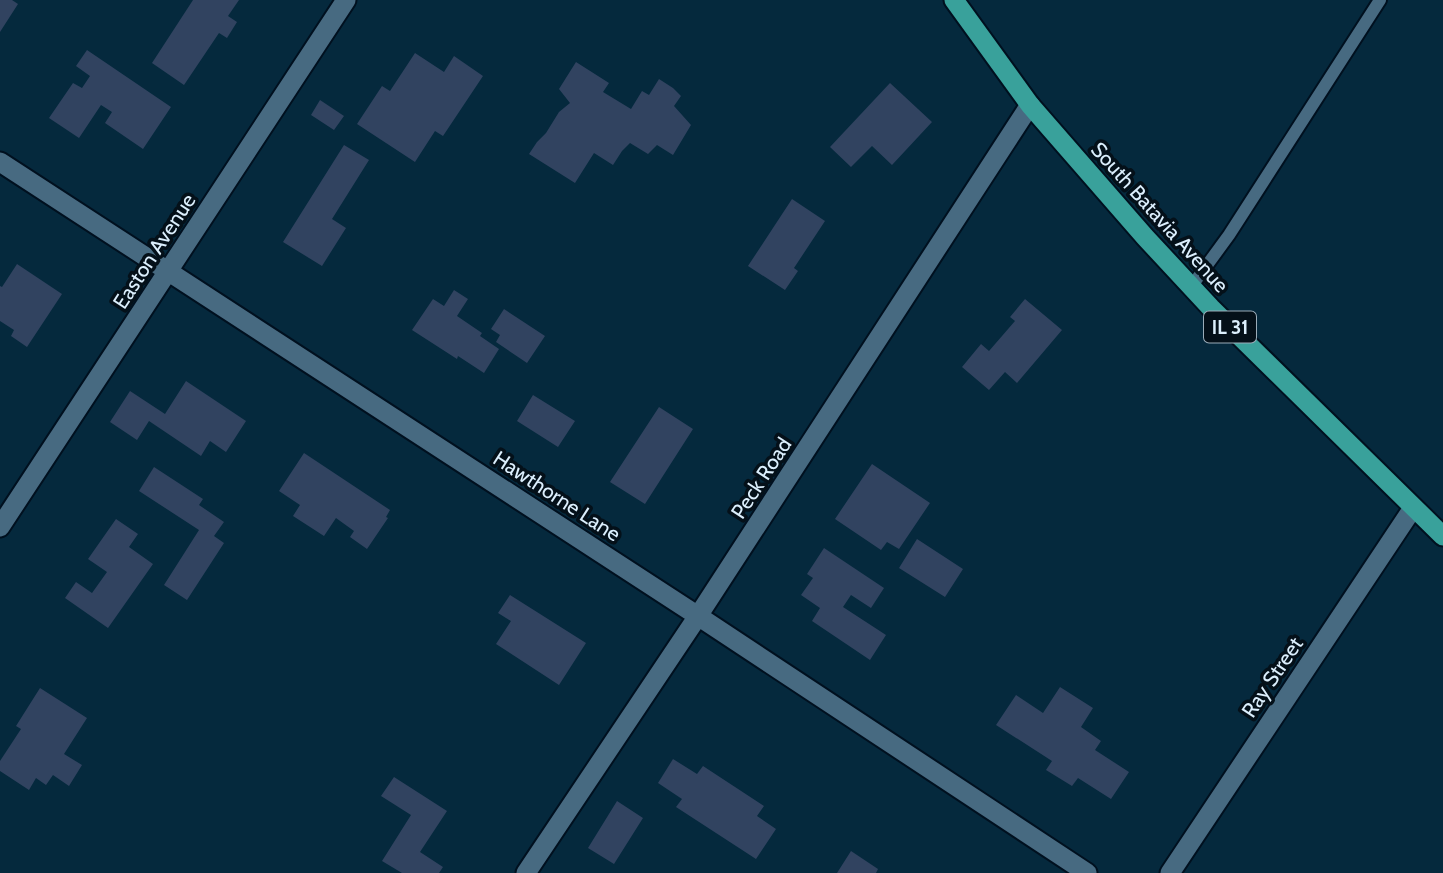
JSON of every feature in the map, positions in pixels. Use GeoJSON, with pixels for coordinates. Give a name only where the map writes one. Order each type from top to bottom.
{"type":"FeatureCollection","features":[{"type":"Feature","properties":{"kind":"main road","name":"South Batavia Avenue"},"geometry":{"type":"LineString","coordinates":[[954,0],[1030,105],[1145,237],[1191,287],[1443,536]]}},
{"type":"Feature","properties":{"kind":"street","name":"Easton Avenue"},"geometry":{"type":"LineString","coordinates":[[0,527],[346,0]]}},
{"type":"Feature","properties":{"kind":"street","name":"Peck Road"},"geometry":{"type":"LineString","coordinates":[[526,873],[698,616],[1030,105]]}},
{"type":"Feature","properties":{"kind":"street","name":"Hawthorne Lane"},"geometry":{"type":"LineString","coordinates":[[0,162],[698,616],[1087,873]]}},
{"type":"Feature","properties":{"kind":"street","name":"Ray Street"},"geometry":{"type":"LineString","coordinates":[[1170,873],[1413,508]]}},
{"type":"Feature","properties":{"kind":"lane"},"geometry":{"type":"LineString","coordinates":[[1191,287],[1229,235],[1380,0]]}},
{"type":"Feature","properties":{"kind":"building"},"geometry":{"type":"Polygon","coordinates":[[[0,0],[12,0],[18,4],[0,32],[0,0]]]}},
{"type":"Feature","properties":{"kind":"building"},"geometry":{"type":"Polygon","coordinates":[[[193,0],[239,0],[228,16],[237,22],[227,38],[219,33],[184,85],[152,63],[193,0]]]}},
{"type":"Feature","properties":{"kind":"building"},"geometry":{"type":"Polygon","coordinates":[[[87,50],[171,107],[143,149],[105,123],[112,112],[101,105],[79,138],[49,118],[73,83],[82,88],[90,76],[76,66],[87,50]]]}},
{"type":"Feature","properties":{"kind":"building"},"geometry":{"type":"Polygon","coordinates":[[[415,53],[444,72],[454,56],[483,76],[443,136],[435,131],[415,162],[357,124],[382,86],[390,91],[415,53]]]}},
{"type":"Feature","properties":{"kind":"building"},"geometry":{"type":"Polygon","coordinates":[[[576,62],[609,83],[603,92],[631,109],[642,91],[649,95],[659,79],[673,88],[681,96],[674,106],[691,125],[673,155],[657,145],[648,154],[630,143],[613,165],[594,153],[575,183],[529,154],[559,112],[570,103],[559,89],[576,62]]]}},
{"type":"Feature","properties":{"kind":"building"},"geometry":{"type":"Polygon","coordinates":[[[890,83],[932,122],[892,165],[872,146],[851,167],[830,147],[890,83]]]}},
{"type":"Feature","properties":{"kind":"building"},"geometry":{"type":"Polygon","coordinates":[[[320,100],[344,116],[334,130],[311,115],[320,100]]]}},
{"type":"Feature","properties":{"kind":"building"},"geometry":{"type":"Polygon","coordinates":[[[344,145],[369,160],[332,219],[346,228],[322,266],[283,242],[344,145]]]}},
{"type":"Feature","properties":{"kind":"building"},"geometry":{"type":"Polygon","coordinates":[[[792,199],[825,221],[794,268],[798,271],[785,290],[748,266],[792,199]]]}},
{"type":"Feature","properties":{"kind":"building"},"geometry":{"type":"Polygon","coordinates":[[[17,264],[62,294],[27,347],[11,336],[14,330],[0,321],[0,286],[2,287],[17,264]]]}},
{"type":"Feature","properties":{"kind":"building"},"geometry":{"type":"Polygon","coordinates":[[[454,290],[468,299],[457,316],[499,349],[484,373],[412,330],[433,299],[444,306],[454,290]]]}},
{"type":"Feature","properties":{"kind":"building"},"geometry":{"type":"Polygon","coordinates":[[[1025,299],[1062,330],[1017,383],[1005,372],[989,390],[962,367],[981,344],[989,351],[1015,321],[1010,317],[1025,299]]]}},
{"type":"Feature","properties":{"kind":"building"},"geometry":{"type":"Polygon","coordinates":[[[504,309],[545,336],[527,363],[496,342],[500,335],[491,329],[504,309]]]}},
{"type":"Feature","properties":{"kind":"building"},"geometry":{"type":"Polygon","coordinates":[[[186,381],[246,421],[226,452],[210,441],[201,456],[149,421],[137,440],[110,422],[130,391],[165,414],[186,381]]]}},
{"type":"Feature","properties":{"kind":"building"},"geometry":{"type":"Polygon","coordinates":[[[533,395],[575,421],[558,447],[517,421],[533,395]]]}},
{"type":"Feature","properties":{"kind":"building"},"geometry":{"type":"Polygon","coordinates":[[[659,407],[693,429],[645,504],[610,482],[659,407]]]}},
{"type":"Feature","properties":{"kind":"building"},"geometry":{"type":"Polygon","coordinates":[[[304,453],[390,510],[386,517],[388,518],[367,549],[350,537],[354,531],[336,518],[324,536],[293,516],[300,505],[279,491],[304,453]]]}},
{"type":"Feature","properties":{"kind":"building"},"geometry":{"type":"Polygon","coordinates":[[[872,464],[930,503],[899,549],[887,542],[881,550],[835,519],[872,464]]]}},
{"type":"Feature","properties":{"kind":"building"},"geometry":{"type":"Polygon","coordinates":[[[154,467],[203,499],[199,505],[224,522],[214,536],[224,543],[187,600],[164,585],[199,530],[139,491],[154,467]]]}},
{"type":"Feature","properties":{"kind":"building"},"geometry":{"type":"Polygon","coordinates":[[[116,519],[138,534],[129,547],[153,564],[108,628],[65,598],[76,582],[92,593],[107,572],[88,559],[116,519]]]}},
{"type":"Feature","properties":{"kind":"building"},"geometry":{"type":"Polygon","coordinates":[[[917,539],[963,569],[945,597],[899,568],[917,539]]]}},
{"type":"Feature","properties":{"kind":"building"},"geometry":{"type":"Polygon","coordinates":[[[824,548],[884,588],[871,608],[851,595],[843,607],[886,635],[870,660],[812,621],[820,608],[801,595],[813,578],[807,574],[824,548]]]}},
{"type":"Feature","properties":{"kind":"building"},"geometry":{"type":"Polygon","coordinates":[[[510,595],[586,643],[559,685],[496,644],[511,621],[498,613],[510,595]]]}},
{"type":"Feature","properties":{"kind":"building"},"geometry":{"type":"Polygon","coordinates":[[[1060,687],[1093,708],[1081,727],[1101,741],[1095,750],[1129,772],[1111,799],[1078,778],[1072,786],[1046,770],[1052,761],[996,725],[1016,695],[1043,713],[1060,687]]]}},
{"type":"Feature","properties":{"kind":"building"},"geometry":{"type":"Polygon","coordinates":[[[40,688],[87,718],[64,754],[82,765],[69,786],[53,775],[46,785],[36,778],[29,790],[0,771],[0,761],[21,729],[16,726],[40,688]]]}},
{"type":"Feature","properties":{"kind":"building"},"geometry":{"type":"Polygon","coordinates":[[[673,759],[697,774],[703,766],[764,806],[757,816],[776,829],[756,859],[676,807],[682,799],[658,783],[673,759]]]}},
{"type":"Feature","properties":{"kind":"building"},"geometry":{"type":"Polygon","coordinates":[[[394,777],[447,811],[420,852],[443,867],[439,873],[402,873],[382,861],[411,815],[381,796],[394,777]]]}},
{"type":"Feature","properties":{"kind":"building"},"geometry":{"type":"Polygon","coordinates":[[[617,801],[643,818],[614,864],[588,848],[617,801]]]}},
{"type":"Feature","properties":{"kind":"building"},"geometry":{"type":"Polygon","coordinates":[[[851,851],[878,869],[876,873],[837,873],[851,851]]]}}]}
